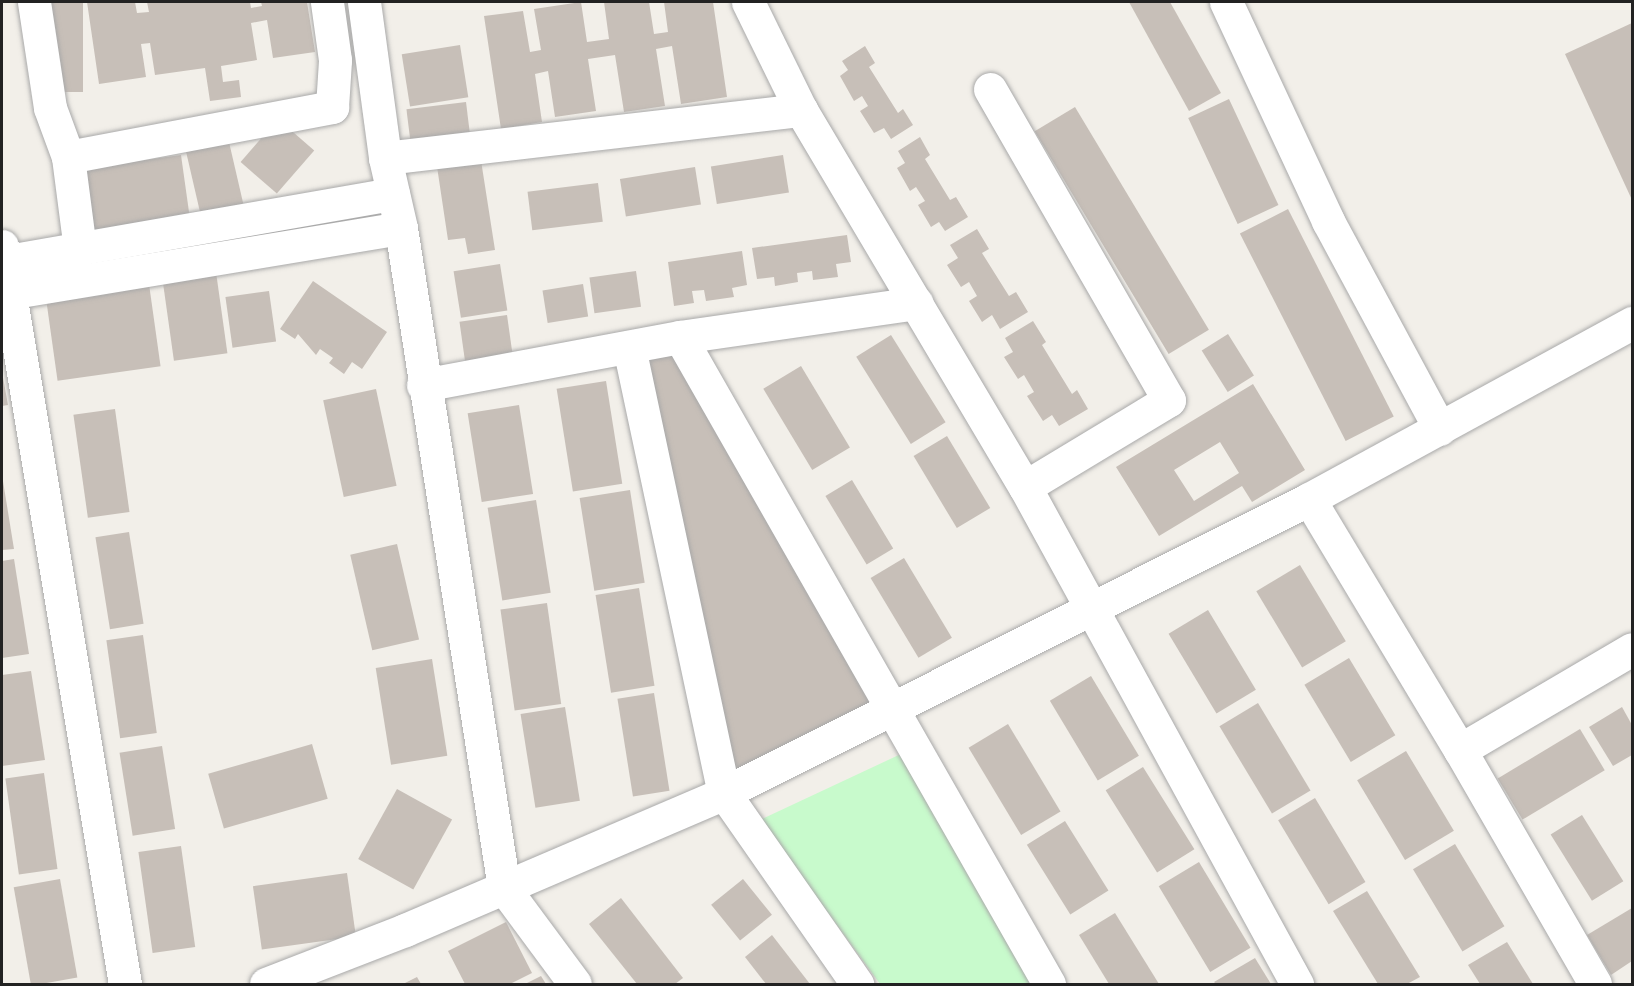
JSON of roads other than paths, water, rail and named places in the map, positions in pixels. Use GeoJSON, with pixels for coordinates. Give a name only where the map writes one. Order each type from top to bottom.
{"type":"FeatureCollection","features":[{"type":"Feature","properties":{"kind":"street"},"geometry":{"type":"LineString","coordinates":[[34,2],[50,108],[68,157],[80,250]]}},
{"type":"Feature","properties":{"kind":"street"},"geometry":{"type":"LineString","coordinates":[[68,157],[332,107],[335,60],[327,2]]}},
{"type":"Feature","properties":{"kind":"street"},"geometry":{"type":"LineString","coordinates":[[364,2],[385,158],[400,228],[504,888],[575,984]]}},
{"type":"Feature","properties":{"kind":"street"},"geometry":{"type":"LineString","coordinates":[[748,2],[801,110],[1025,487],[1297,984]]}},
{"type":"Feature","properties":{"kind":"street"},"geometry":{"type":"LineString","coordinates":[[1226,2],[1328,221],[1440,429]]}},
{"type":"Feature","properties":{"kind":"street"},"geometry":{"type":"LineString","coordinates":[[990,89],[1169,400],[1025,487]]}},
{"type":"Feature","properties":{"kind":"street"},"geometry":{"type":"LineString","coordinates":[[385,158],[801,110]]}},
{"type":"Feature","properties":{"kind":"street"},"geometry":{"type":"LineString","coordinates":[[3,271],[80,250],[393,194]]}},
{"type":"Feature","properties":{"kind":"street"},"geometry":{"type":"LineString","coordinates":[[3,271],[400,228]]}},
{"type":"Feature","properties":{"kind":"street"},"geometry":{"type":"LineString","coordinates":[[3,271],[125,984]]}},
{"type":"Feature","properties":{"kind":"street"},"geometry":{"type":"LineString","coordinates":[[423,385],[680,337],[917,303]]}},
{"type":"Feature","properties":{"kind":"street"},"geometry":{"type":"LineString","coordinates":[[266,984],[504,888],[724,793],[893,711],[1309,499],[1632,323]]}},
{"type":"Feature","properties":{"kind":"street"},"geometry":{"type":"LineString","coordinates":[[680,337],[1049,984]]}},
{"type":"Feature","properties":{"kind":"street"},"geometry":{"type":"LineString","coordinates":[[630,347],[724,793],[857,984]]}},
{"type":"Feature","properties":{"kind":"street"},"geometry":{"type":"LineString","coordinates":[[1309,499],[1460,750],[1595,984]]}},
{"type":"Feature","properties":{"kind":"street"},"geometry":{"type":"LineString","coordinates":[[1460,750],[1632,649]]}}]}
